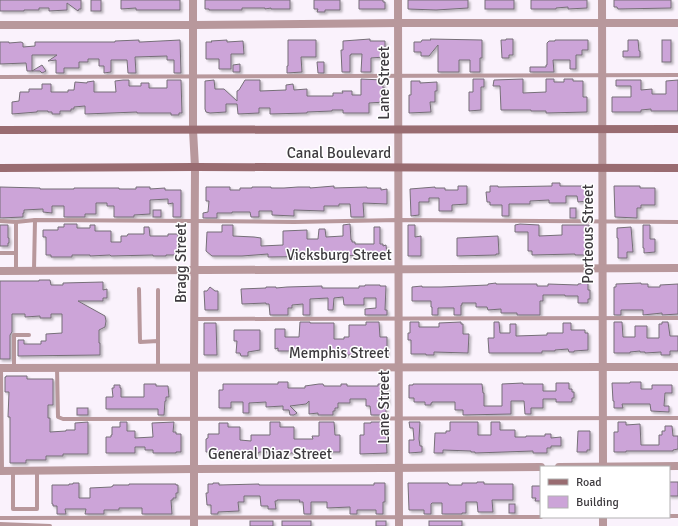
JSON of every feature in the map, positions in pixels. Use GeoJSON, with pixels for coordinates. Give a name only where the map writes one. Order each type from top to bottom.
{"type":"FeatureCollection","features":[{"type":"Feature","properties":{"kind":"main road","name":"Canal Boulevard"},"geometry":{"type":"LineString","coordinates":[[0,130],[678,129]]}},
{"type":"Feature","properties":{"kind":"main road","name":"Canal Boulevard"},"geometry":{"type":"LineString","coordinates":[[0,168],[678,168]]}},
{"type":"Feature","properties":{"kind":"street","name":"Bragg Street"},"geometry":{"type":"LineString","coordinates":[[193,0],[193,130],[195,167],[194,522]]}},
{"type":"Feature","properties":{"kind":"street","name":"Lane Street"},"geometry":{"type":"LineString","coordinates":[[398,0],[399,526]]}},
{"type":"Feature","properties":{"kind":"street","name":"Porteous Street"},"geometry":{"type":"LineString","coordinates":[[602,0],[603,466]]}},
{"type":"Feature","properties":{"kind":"street"},"geometry":{"type":"LineString","coordinates":[[0,25],[194,26],[398,23],[678,23]]}},
{"type":"Feature","properties":{"kind":"street","name":"Vicksburg Street"},"geometry":{"type":"LineString","coordinates":[[0,270],[678,268]]}},
{"type":"Feature","properties":{"kind":"street","name":"Memphis Street"},"geometry":{"type":"LineString","coordinates":[[1,368],[678,367]]}},
{"type":"Feature","properties":{"kind":"street","name":"General Diaz Street"},"geometry":{"type":"LineString","coordinates":[[1,471],[540,467]]}},
{"type":"Feature","properties":{"kind":"lane"},"geometry":{"type":"LineString","coordinates":[[0,77],[678,75]]}},
{"type":"Feature","properties":{"kind":"lane"},"geometry":{"type":"LineString","coordinates":[[34,270],[35,220]]}},
{"type":"Feature","properties":{"kind":"lane"},"geometry":{"type":"LineString","coordinates":[[0,221],[294,222],[398,220],[678,222]]}},
{"type":"Feature","properties":{"kind":"lane"},"geometry":{"type":"LineString","coordinates":[[16,222],[16,270]]}},
{"type":"Feature","properties":{"kind":"lane"},"geometry":{"type":"LineString","coordinates":[[0,253],[16,253]]}},
{"type":"Feature","properties":{"kind":"lane"},"geometry":{"type":"LineString","coordinates":[[139,289],[140,342],[158,342]]}},
{"type":"Feature","properties":{"kind":"lane"},"geometry":{"type":"LineString","coordinates":[[158,290],[158,368]]}},
{"type":"Feature","properties":{"kind":"lane"},"geometry":{"type":"LineString","coordinates":[[194,319],[678,318]]}},
{"type":"Feature","properties":{"kind":"lane"},"geometry":{"type":"LineString","coordinates":[[14,368],[14,335],[29,335]]}},
{"type":"Feature","properties":{"kind":"lane"},"geometry":{"type":"LineString","coordinates":[[1,368],[1,471]]}},
{"type":"Feature","properties":{"kind":"lane"},"geometry":{"type":"LineString","coordinates":[[57,368],[58,417],[63,418],[678,418]]}},
{"type":"Feature","properties":{"kind":"lane"},"geometry":{"type":"LineString","coordinates":[[13,471],[13,509],[37,509],[37,470]]}},
{"type":"Feature","properties":{"kind":"lane"},"geometry":{"type":"LineString","coordinates":[[0,518],[194,522],[398,517],[540,517]]}},
{"type":"Feature","properties":{"kind":"lane"},"geometry":{"type":"LineString","coordinates":[[0,524],[50,526]]}},
{"type":"Feature","properties":{"kind":"building"},"geometry":{"type":"Polygon","coordinates":[[[0,0],[81,0],[81,9],[78,11],[67,3],[67,10],[49,11],[49,8],[39,8],[39,10],[0,11],[0,0]]]}},
{"type":"Feature","properties":{"kind":"building"},"geometry":{"type":"Polygon","coordinates":[[[91,0],[101,0],[101,11],[91,11],[91,0]]]}},
{"type":"Feature","properties":{"kind":"building"},"geometry":{"type":"Polygon","coordinates":[[[121,0],[180,0],[180,10],[136,10],[136,8],[121,9],[121,0]]]}},
{"type":"Feature","properties":{"kind":"building"},"geometry":{"type":"Polygon","coordinates":[[[205,0],[290,0],[290,9],[242,8],[242,10],[209,10],[205,9],[205,0]]]}},
{"type":"Feature","properties":{"kind":"building"},"geometry":{"type":"Polygon","coordinates":[[[314,0],[340,0],[340,10],[325,10],[325,12],[317,12],[318,9],[314,9],[314,0]]]}},
{"type":"Feature","properties":{"kind":"building"},"geometry":{"type":"Polygon","coordinates":[[[359,0],[383,0],[383,2],[385,2],[385,9],[359,9],[359,0]]]}},
{"type":"Feature","properties":{"kind":"building"},"geometry":{"type":"Polygon","coordinates":[[[408,0],[468,0],[468,8],[436,10],[408,9],[408,0]]]}},
{"type":"Feature","properties":{"kind":"building"},"geometry":{"type":"Polygon","coordinates":[[[485,0],[514,0],[514,9],[485,9],[485,0]]]}},
{"type":"Feature","properties":{"kind":"building"},"geometry":{"type":"Polygon","coordinates":[[[531,0],[587,0],[587,8],[568,9],[568,7],[556,9],[531,9],[531,0]]]}},
{"type":"Feature","properties":{"kind":"building"},"geometry":{"type":"Polygon","coordinates":[[[614,0],[671,0],[671,8],[618,9],[617,7],[614,7],[614,0]]]}},
{"type":"Feature","properties":{"kind":"building"},"geometry":{"type":"Polygon","coordinates":[[[370,39],[370,41],[385,41],[384,57],[371,58],[371,72],[361,72],[362,54],[351,54],[350,72],[342,72],[341,50],[343,50],[343,41],[370,39]]]}},
{"type":"Feature","properties":{"kind":"building"},"geometry":{"type":"Polygon","coordinates":[[[430,39],[482,40],[480,72],[470,72],[470,60],[459,60],[459,72],[438,72],[438,45],[429,56],[421,56],[421,52],[414,52],[414,42],[431,40],[430,39]]]}},
{"type":"Feature","properties":{"kind":"building"},"geometry":{"type":"Polygon","coordinates":[[[513,39],[513,55],[509,55],[509,58],[502,58],[501,40],[513,39]]]}},
{"type":"Feature","properties":{"kind":"building"},"geometry":{"type":"Polygon","coordinates":[[[139,40],[139,42],[141,42],[180,40],[181,73],[174,73],[174,60],[167,60],[167,56],[135,57],[136,73],[128,73],[127,60],[111,60],[111,72],[104,73],[104,66],[99,66],[99,59],[88,59],[88,62],[79,62],[79,68],[64,68],[64,73],[56,73],[56,60],[48,61],[57,55],[32,55],[32,71],[27,71],[26,63],[0,64],[0,42],[21,42],[23,43],[23,47],[35,46],[35,42],[115,42],[139,40]]]}},
{"type":"Feature","properties":{"kind":"building"},"geometry":{"type":"Polygon","coordinates":[[[227,40],[227,42],[243,41],[244,54],[231,54],[231,69],[219,69],[219,59],[206,59],[206,42],[227,40]]]}},
{"type":"Feature","properties":{"kind":"building"},"geometry":{"type":"Polygon","coordinates":[[[288,40],[316,40],[316,57],[301,57],[302,72],[287,73],[288,40]]]}},
{"type":"Feature","properties":{"kind":"building"},"geometry":{"type":"Polygon","coordinates":[[[555,40],[588,40],[588,50],[582,50],[582,55],[576,55],[576,69],[570,69],[570,60],[553,60],[554,72],[530,72],[530,67],[546,67],[547,43],[555,40]]]}},
{"type":"Feature","properties":{"kind":"building"},"geometry":{"type":"Polygon","coordinates":[[[628,40],[638,40],[640,57],[623,57],[623,51],[628,51],[628,40]]]}},
{"type":"Feature","properties":{"kind":"building"},"geometry":{"type":"Polygon","coordinates":[[[662,40],[671,40],[671,62],[662,62],[662,40]]]}},
{"type":"Feature","properties":{"kind":"building"},"geometry":{"type":"Polygon","coordinates":[[[317,62],[324,62],[324,73],[318,73],[317,62]]]}},
{"type":"Feature","properties":{"kind":"building"},"geometry":{"type":"Polygon","coordinates":[[[240,64],[240,72],[233,72],[233,65],[240,64]]]}},
{"type":"Feature","properties":{"kind":"building"},"geometry":{"type":"Polygon","coordinates":[[[42,65],[46,71],[42,73],[40,71],[32,71],[42,65]]]}},
{"type":"Feature","properties":{"kind":"building"},"geometry":{"type":"Polygon","coordinates":[[[361,79],[383,80],[383,88],[385,88],[385,102],[369,103],[369,113],[343,113],[343,110],[332,110],[307,113],[270,114],[270,108],[259,108],[259,113],[238,114],[237,104],[226,104],[226,112],[210,113],[206,112],[205,109],[205,81],[214,80],[215,89],[224,89],[237,101],[237,91],[245,80],[260,80],[260,91],[286,90],[286,85],[293,84],[294,90],[307,89],[307,96],[333,96],[333,93],[343,93],[342,91],[352,91],[352,95],[361,95],[361,79]]]}},
{"type":"Feature","properties":{"kind":"building"},"geometry":{"type":"Polygon","coordinates":[[[473,79],[484,79],[484,87],[481,87],[481,110],[469,111],[469,92],[473,92],[473,79]]]}},
{"type":"Feature","properties":{"kind":"building"},"geometry":{"type":"Polygon","coordinates":[[[523,79],[523,93],[546,92],[546,79],[554,79],[554,82],[564,82],[564,79],[583,81],[583,97],[587,97],[587,112],[546,113],[546,111],[531,110],[501,110],[500,86],[493,86],[494,80],[523,79]]]}},
{"type":"Feature","properties":{"kind":"building"},"geometry":{"type":"Polygon","coordinates":[[[129,80],[129,86],[141,86],[141,83],[149,83],[149,88],[167,88],[167,80],[181,80],[182,113],[179,113],[179,115],[171,115],[171,113],[137,112],[85,114],[85,106],[74,107],[71,111],[60,111],[60,114],[52,114],[52,112],[48,111],[37,111],[12,114],[12,102],[19,101],[20,92],[29,92],[29,89],[42,89],[42,84],[51,84],[51,92],[68,92],[68,90],[74,90],[75,82],[87,83],[94,81],[94,92],[116,92],[115,81],[129,80]]]}},
{"type":"Feature","properties":{"kind":"building"},"geometry":{"type":"Polygon","coordinates":[[[616,80],[641,80],[641,90],[652,89],[652,94],[666,94],[666,81],[678,80],[678,111],[651,111],[651,109],[641,110],[641,112],[612,112],[612,97],[631,97],[631,86],[616,86],[616,80]]]}},
{"type":"Feature","properties":{"kind":"building"},"geometry":{"type":"Polygon","coordinates":[[[411,81],[420,81],[420,83],[437,82],[435,102],[430,102],[431,112],[409,113],[411,81]]]}},
{"type":"Feature","properties":{"kind":"building"},"geometry":{"type":"Polygon","coordinates":[[[552,183],[560,183],[560,186],[589,186],[589,201],[578,202],[577,196],[566,196],[566,203],[549,203],[549,200],[530,201],[530,204],[509,204],[509,216],[502,216],[502,205],[490,205],[490,202],[487,202],[486,192],[490,192],[490,186],[552,186],[552,183]]]}},
{"type":"Feature","properties":{"kind":"building"},"geometry":{"type":"Polygon","coordinates":[[[334,186],[334,188],[367,187],[381,188],[381,190],[387,189],[387,204],[363,203],[364,217],[351,217],[350,204],[339,204],[339,206],[324,206],[324,211],[294,210],[294,216],[272,215],[272,211],[259,211],[259,217],[251,217],[250,212],[232,212],[217,213],[217,218],[203,218],[203,213],[208,212],[209,201],[206,201],[206,187],[230,187],[230,190],[240,190],[240,188],[252,187],[310,188],[334,186]]]}},
{"type":"Feature","properties":{"kind":"building"},"geometry":{"type":"Polygon","coordinates":[[[458,186],[467,186],[467,204],[452,205],[452,211],[439,211],[439,198],[429,198],[429,202],[419,202],[419,215],[411,216],[410,189],[435,187],[445,188],[445,190],[458,190],[458,186]]]}},
{"type":"Feature","properties":{"kind":"building"},"geometry":{"type":"Polygon","coordinates":[[[614,186],[640,186],[640,188],[655,188],[655,205],[641,205],[641,208],[637,208],[637,218],[615,217],[614,186]]]}},
{"type":"Feature","properties":{"kind":"building"},"geometry":{"type":"Polygon","coordinates":[[[0,187],[40,189],[136,189],[136,187],[150,187],[150,189],[165,188],[165,190],[181,190],[181,217],[173,217],[173,203],[168,204],[168,199],[150,200],[150,214],[134,215],[134,217],[114,217],[114,206],[107,206],[107,203],[96,203],[96,214],[85,214],[85,217],[64,217],[64,206],[52,206],[52,213],[43,212],[43,209],[24,210],[23,217],[0,218],[0,187]]]}},
{"type":"Feature","properties":{"kind":"building"},"geometry":{"type":"Polygon","coordinates":[[[570,208],[576,208],[576,218],[570,218],[570,208]]]}},
{"type":"Feature","properties":{"kind":"building"},"geometry":{"type":"Polygon","coordinates":[[[153,210],[161,210],[161,217],[153,217],[153,210]]]}},
{"type":"Feature","properties":{"kind":"building"},"geometry":{"type":"Polygon","coordinates":[[[64,224],[77,224],[77,228],[90,228],[90,225],[95,225],[95,231],[111,231],[111,242],[121,242],[121,236],[127,236],[128,234],[144,234],[144,227],[149,227],[150,236],[168,236],[168,234],[178,234],[178,255],[72,255],[72,257],[51,257],[51,255],[46,255],[46,237],[43,237],[43,230],[58,230],[58,227],[64,227],[64,224]]]}},
{"type":"Feature","properties":{"kind":"building"},"geometry":{"type":"Polygon","coordinates":[[[350,224],[351,240],[352,242],[355,242],[355,244],[374,244],[374,227],[380,227],[380,244],[383,244],[383,246],[386,245],[387,255],[375,256],[375,254],[268,257],[268,254],[212,256],[206,251],[207,232],[222,232],[222,225],[233,225],[233,236],[261,238],[261,246],[283,245],[283,231],[307,230],[307,239],[318,239],[319,229],[325,229],[326,237],[343,236],[343,225],[350,224]]]}},
{"type":"Feature","properties":{"kind":"building"},"geometry":{"type":"Polygon","coordinates":[[[0,225],[8,225],[8,246],[0,246],[0,225]]]}},
{"type":"Feature","properties":{"kind":"building"},"geometry":{"type":"Polygon","coordinates":[[[408,225],[415,225],[415,237],[421,236],[421,256],[408,256],[408,225]]]}},
{"type":"Feature","properties":{"kind":"building"},"geometry":{"type":"Polygon","coordinates":[[[515,225],[539,225],[539,236],[562,235],[562,225],[589,225],[590,255],[532,255],[532,251],[528,251],[528,232],[515,232],[515,225]]]}},
{"type":"Feature","properties":{"kind":"building"},"geometry":{"type":"Polygon","coordinates":[[[643,225],[650,225],[650,239],[655,239],[655,252],[644,253],[643,225]]]}},
{"type":"Feature","properties":{"kind":"building"},"geometry":{"type":"Polygon","coordinates":[[[631,227],[633,252],[627,252],[627,258],[618,258],[617,228],[631,227]]]}},
{"type":"Feature","properties":{"kind":"building"},"geometry":{"type":"Polygon","coordinates":[[[498,236],[499,254],[457,256],[457,238],[498,236]]]}},
{"type":"Feature","properties":{"kind":"building"},"geometry":{"type":"Polygon","coordinates":[[[50,280],[51,285],[63,285],[63,283],[103,282],[103,290],[107,289],[107,298],[103,298],[103,301],[78,301],[105,316],[105,327],[99,330],[100,355],[18,356],[18,340],[24,340],[24,344],[41,344],[41,341],[46,341],[46,334],[62,333],[62,314],[51,314],[51,318],[40,318],[40,316],[25,317],[25,314],[12,314],[10,359],[0,359],[0,281],[50,280]]]}},
{"type":"Feature","properties":{"kind":"building"},"geometry":{"type":"Polygon","coordinates":[[[496,283],[537,284],[537,286],[548,286],[548,284],[578,285],[588,283],[590,299],[588,299],[588,303],[578,303],[578,296],[543,295],[543,301],[540,301],[540,315],[501,313],[501,309],[488,310],[487,307],[476,307],[476,303],[462,303],[461,315],[454,315],[454,308],[438,308],[438,315],[432,315],[431,301],[412,301],[412,287],[488,285],[496,283]]]}},
{"type":"Feature","properties":{"kind":"building"},"geometry":{"type":"Polygon","coordinates":[[[616,284],[648,284],[648,287],[678,284],[678,314],[662,315],[662,313],[643,315],[643,310],[621,310],[621,315],[614,315],[614,287],[616,287],[616,284]]]}},
{"type":"Feature","properties":{"kind":"building"},"geometry":{"type":"Polygon","coordinates":[[[322,286],[322,288],[359,288],[359,286],[386,286],[385,310],[387,310],[387,315],[365,315],[365,309],[376,308],[376,298],[364,298],[364,305],[344,305],[343,297],[334,298],[333,310],[328,310],[328,298],[310,299],[310,315],[303,315],[303,304],[292,305],[292,308],[288,308],[288,315],[270,315],[269,304],[242,304],[241,289],[322,286]]]}},
{"type":"Feature","properties":{"kind":"building"},"geometry":{"type":"Polygon","coordinates":[[[210,287],[215,291],[218,291],[218,310],[205,310],[204,291],[207,291],[210,287]]]}},
{"type":"Feature","properties":{"kind":"building"},"geometry":{"type":"Polygon","coordinates":[[[300,322],[334,323],[334,339],[344,339],[344,337],[349,337],[349,325],[366,325],[366,322],[379,322],[380,337],[387,337],[387,355],[376,355],[376,351],[356,352],[356,355],[345,355],[316,354],[316,352],[278,351],[278,348],[275,349],[275,329],[285,329],[285,337],[299,337],[300,322]]]}},
{"type":"Feature","properties":{"kind":"building"},"geometry":{"type":"Polygon","coordinates":[[[410,322],[419,322],[419,327],[439,327],[439,323],[461,322],[461,324],[463,324],[463,334],[469,334],[468,353],[434,352],[434,355],[411,354],[411,340],[408,340],[408,333],[410,333],[410,322]]]}},
{"type":"Feature","properties":{"kind":"building"},"geometry":{"type":"Polygon","coordinates":[[[494,322],[499,322],[500,333],[510,333],[510,324],[516,324],[516,336],[563,333],[563,323],[571,323],[571,330],[585,330],[585,333],[588,333],[588,350],[569,352],[568,349],[542,351],[542,353],[489,353],[488,338],[494,338],[494,322]]]}},
{"type":"Feature","properties":{"kind":"building"},"geometry":{"type":"Polygon","coordinates":[[[614,322],[622,322],[623,337],[635,337],[635,326],[647,326],[647,338],[659,338],[659,324],[662,324],[662,322],[668,322],[670,336],[678,336],[678,351],[670,351],[670,355],[661,355],[661,352],[645,353],[640,351],[630,353],[614,353],[614,322]]]}},
{"type":"Feature","properties":{"kind":"building"},"geometry":{"type":"Polygon","coordinates":[[[204,323],[216,323],[217,355],[204,355],[204,323]]]}},
{"type":"Feature","properties":{"kind":"building"},"geometry":{"type":"Polygon","coordinates":[[[234,330],[260,330],[260,350],[248,352],[248,356],[241,356],[240,353],[236,353],[237,341],[234,341],[234,330]]]}},
{"type":"Feature","properties":{"kind":"building"},"geometry":{"type":"Polygon","coordinates":[[[6,376],[27,376],[27,379],[53,379],[53,405],[48,405],[50,432],[75,430],[75,423],[88,422],[88,454],[63,454],[63,456],[46,456],[46,460],[26,460],[26,463],[10,463],[10,417],[8,417],[9,392],[5,392],[6,376]]]}},
{"type":"Feature","properties":{"kind":"building"},"geometry":{"type":"Polygon","coordinates":[[[278,382],[288,382],[288,388],[305,388],[305,386],[319,384],[323,384],[324,386],[341,386],[341,384],[347,384],[347,386],[378,386],[378,384],[387,384],[388,404],[386,404],[386,415],[371,415],[370,406],[366,406],[366,399],[350,399],[350,403],[338,403],[338,408],[335,408],[333,415],[318,415],[318,413],[309,414],[309,401],[306,404],[290,406],[297,413],[294,415],[290,415],[289,410],[283,410],[283,406],[266,407],[266,402],[249,403],[249,413],[243,413],[243,402],[231,402],[231,408],[219,408],[219,390],[223,390],[223,384],[278,384],[278,382]]]}},
{"type":"Feature","properties":{"kind":"building"},"geometry":{"type":"Polygon","coordinates":[[[641,382],[641,389],[652,389],[652,385],[672,385],[672,393],[665,393],[664,406],[669,406],[669,412],[651,411],[650,404],[622,404],[623,408],[614,408],[612,383],[641,382]]]}},
{"type":"Feature","properties":{"kind":"building"},"geometry":{"type":"Polygon","coordinates":[[[556,383],[569,383],[569,389],[572,389],[572,392],[574,392],[574,398],[572,398],[572,402],[556,402],[556,399],[543,399],[543,408],[531,408],[531,414],[525,414],[524,401],[511,401],[511,414],[463,415],[463,410],[455,410],[455,402],[432,402],[431,405],[425,405],[425,402],[414,402],[414,398],[409,398],[409,385],[413,384],[482,384],[484,406],[502,406],[502,384],[543,384],[543,391],[556,391],[556,383]]]}},
{"type":"Feature","properties":{"kind":"building"},"geometry":{"type":"Polygon","coordinates":[[[144,384],[168,386],[169,397],[166,397],[164,415],[158,415],[158,409],[106,409],[106,397],[113,397],[112,388],[114,388],[114,385],[120,385],[121,397],[144,397],[144,384]]]}},
{"type":"Feature","properties":{"kind":"building"},"geometry":{"type":"Polygon","coordinates":[[[77,408],[88,408],[88,415],[77,415],[77,408]]]}},
{"type":"Feature","properties":{"kind":"building"},"geometry":{"type":"Polygon","coordinates":[[[120,422],[127,422],[127,431],[135,431],[135,438],[153,437],[152,423],[174,422],[173,432],[176,432],[176,434],[181,434],[181,452],[153,453],[153,450],[145,450],[145,447],[135,447],[135,453],[106,453],[106,437],[111,437],[112,427],[120,427],[120,422]]]}},
{"type":"Feature","properties":{"kind":"building"},"geometry":{"type":"Polygon","coordinates":[[[270,422],[280,422],[280,427],[294,427],[294,439],[313,439],[312,436],[319,436],[319,422],[334,422],[335,435],[340,435],[340,452],[206,452],[206,439],[208,438],[208,434],[219,434],[219,423],[228,423],[228,427],[240,427],[240,440],[251,441],[251,435],[270,435],[270,422]]]}},
{"type":"Feature","properties":{"kind":"building"},"geometry":{"type":"Polygon","coordinates":[[[383,422],[383,432],[386,432],[387,453],[360,454],[360,435],[364,435],[364,423],[383,422]]]}},
{"type":"Feature","properties":{"kind":"building"},"geometry":{"type":"Polygon","coordinates":[[[409,422],[420,422],[419,439],[420,446],[422,446],[422,452],[409,453],[409,440],[414,440],[413,428],[410,428],[409,422]]]}},
{"type":"Feature","properties":{"kind":"building"},"geometry":{"type":"Polygon","coordinates":[[[450,422],[478,422],[478,435],[491,435],[491,422],[500,422],[500,430],[515,430],[515,437],[545,436],[545,434],[551,434],[551,438],[561,437],[561,446],[551,446],[551,448],[547,448],[547,453],[533,453],[533,451],[475,453],[471,451],[443,450],[443,453],[434,453],[435,433],[446,433],[446,431],[450,431],[450,422]]]}},
{"type":"Feature","properties":{"kind":"building"},"geometry":{"type":"Polygon","coordinates":[[[618,422],[626,422],[626,425],[640,424],[641,445],[659,445],[659,435],[662,435],[662,431],[665,431],[665,426],[672,426],[673,436],[678,436],[678,449],[673,451],[614,452],[614,432],[618,432],[618,422]]]}},
{"type":"Feature","properties":{"kind":"building"},"geometry":{"type":"Polygon","coordinates":[[[578,431],[590,431],[590,450],[587,450],[587,452],[577,452],[578,431]]]}},
{"type":"Feature","properties":{"kind":"building"},"geometry":{"type":"Polygon","coordinates":[[[484,482],[484,484],[513,484],[513,500],[492,500],[493,512],[478,512],[477,502],[466,502],[466,513],[462,514],[442,514],[442,503],[431,504],[431,514],[424,514],[424,510],[409,510],[408,483],[448,483],[449,485],[462,485],[462,483],[484,482]]]}},
{"type":"Feature","properties":{"kind":"building"},"geometry":{"type":"Polygon","coordinates":[[[670,482],[678,482],[678,496],[670,496],[670,482]]]}},
{"type":"Feature","properties":{"kind":"building"},"geometry":{"type":"Polygon","coordinates":[[[79,483],[79,498],[90,498],[90,488],[129,484],[176,484],[178,485],[178,493],[176,493],[176,498],[171,500],[172,514],[142,514],[142,508],[119,508],[119,510],[104,510],[104,514],[85,514],[86,509],[65,509],[66,514],[57,514],[57,506],[53,506],[52,504],[52,485],[69,485],[79,483]]]}},
{"type":"Feature","properties":{"kind":"building"},"geometry":{"type":"Polygon","coordinates":[[[219,483],[219,485],[374,485],[374,483],[385,483],[385,502],[383,502],[383,514],[376,514],[376,510],[357,510],[357,514],[350,514],[350,507],[327,508],[327,502],[311,502],[311,514],[304,514],[303,502],[299,502],[300,500],[277,500],[275,501],[276,509],[268,509],[268,506],[261,506],[260,496],[244,496],[244,502],[238,502],[239,511],[218,512],[218,514],[211,514],[211,505],[207,505],[206,493],[208,493],[208,484],[219,483]]]}},
{"type":"Feature","properties":{"kind":"building"},"geometry":{"type":"Polygon","coordinates":[[[532,486],[540,486],[540,501],[535,501],[536,498],[532,498],[532,486]]]}},
{"type":"Feature","properties":{"kind":"building"},"geometry":{"type":"Polygon","coordinates":[[[509,504],[515,504],[515,513],[509,513],[509,504]]]}},
{"type":"Feature","properties":{"kind":"building"},"geometry":{"type":"Polygon","coordinates":[[[250,521],[273,521],[273,526],[250,526],[250,521]]]}},
{"type":"Feature","properties":{"kind":"building"},"geometry":{"type":"Polygon","coordinates":[[[282,521],[311,521],[311,526],[282,526],[282,521]]]}},
{"type":"Feature","properties":{"kind":"building"},"geometry":{"type":"Polygon","coordinates":[[[376,521],[386,521],[386,526],[376,526],[376,521]]]}},
{"type":"Feature","properties":{"kind":"building"},"geometry":{"type":"Polygon","coordinates":[[[429,521],[462,521],[462,526],[429,526],[429,521]]]}}]}
